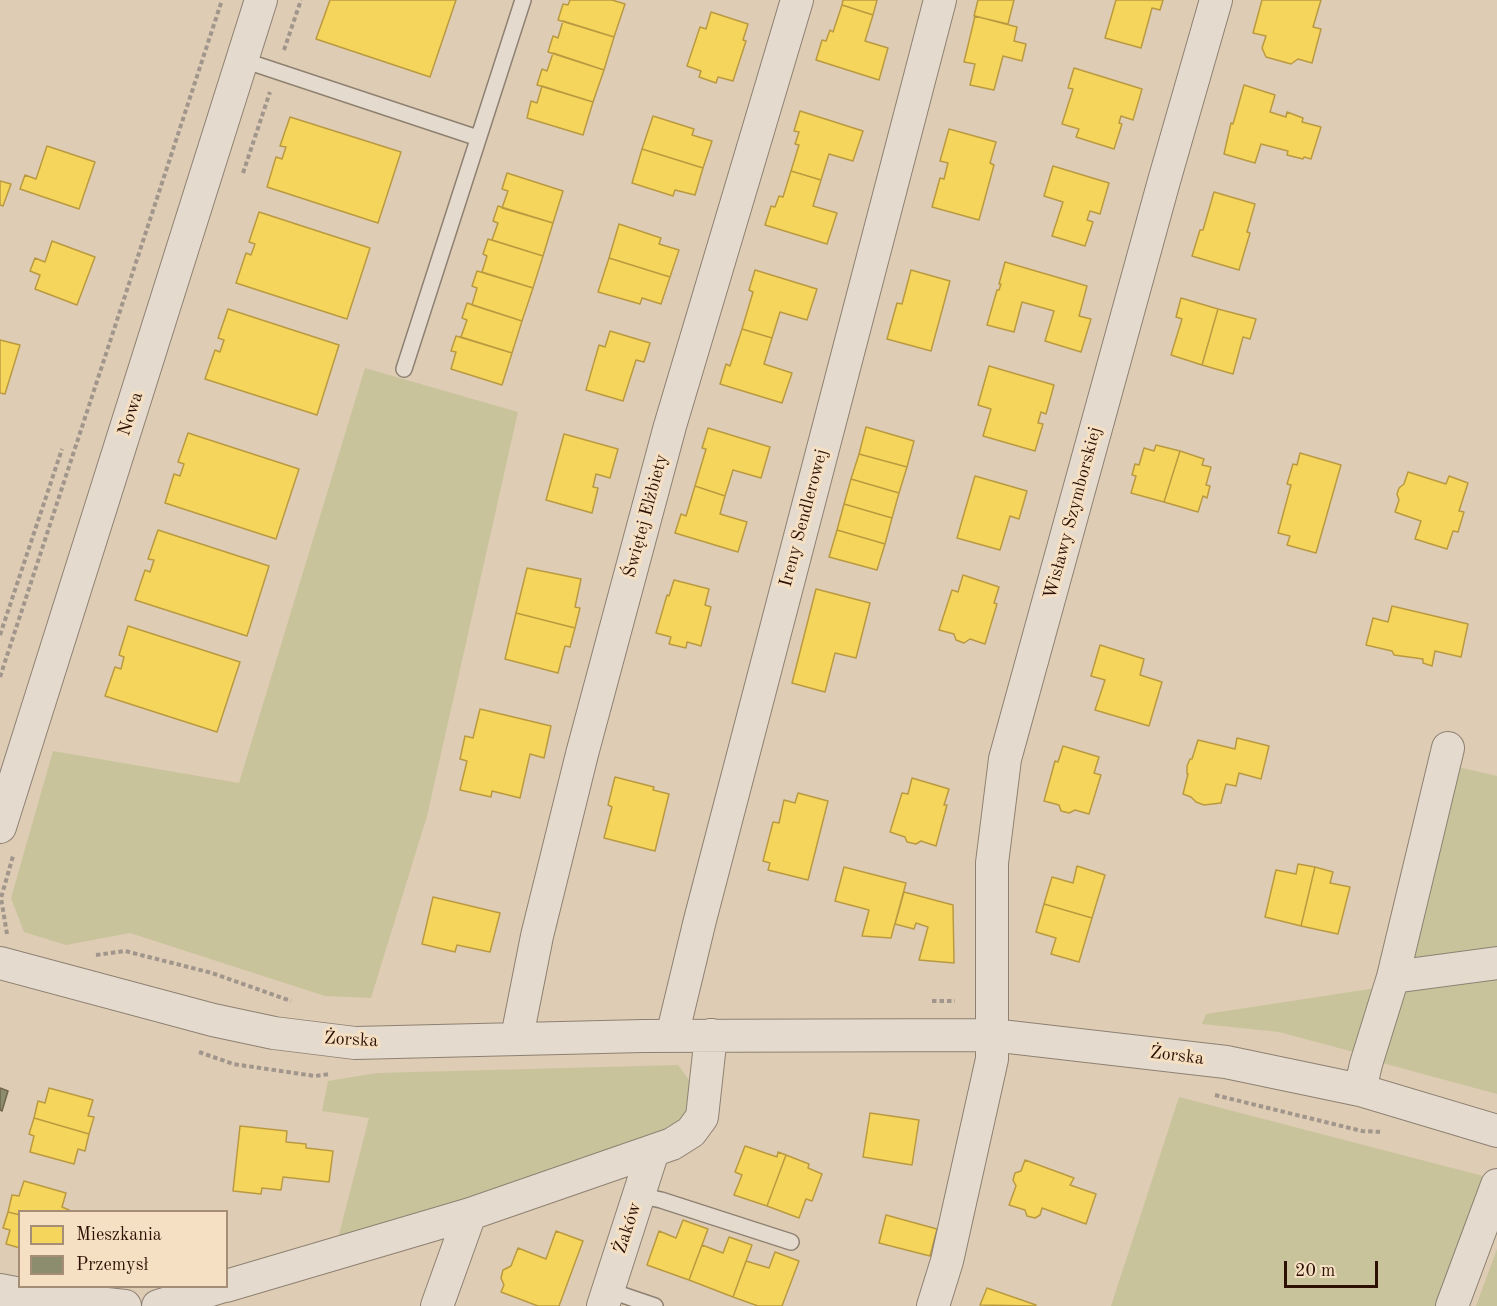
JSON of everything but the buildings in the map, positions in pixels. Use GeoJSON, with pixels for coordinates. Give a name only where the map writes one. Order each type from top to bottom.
{"type":"FeatureCollection","features":[{"type":"Feature","properties":{"kind":"street","name":"Nowa"},"geometry":{"type":"LineString","coordinates":[[8,838],[261,0]]}},
{"type":"Feature","properties":{"kind":"street","name":"Świętej Elżbiety"},"geometry":{"type":"LineString","coordinates":[[517,1037],[537,936],[667,438],[797,0]]}},
{"type":"Feature","properties":{"kind":"street","name":"Ireny Sendlerowej"},"geometry":{"type":"LineString","coordinates":[[672,1036],[728,809],[940,0]]}},
{"type":"Feature","properties":{"kind":"street","name":"Wisławy Szymborskiej"},"geometry":{"type":"LineString","coordinates":[[992,1035],[992,863],[1005,759],[1157,204],[1216,0]]}},
{"type":"Feature","properties":{"kind":"street"},"geometry":{"type":"LineString","coordinates":[[1360,1090],[1393,977],[1448,748]]}},
{"type":"Feature","properties":{"kind":"street","name":"Żorska"},"geometry":{"type":"LineString","coordinates":[[3,949],[154,1006],[274,1033],[355,1043],[517,1037],[992,1035],[1226,1062],[1360,1090],[1497,1131]]}},
{"type":"Feature","properties":{"kind":"street"},"geometry":{"type":"LineString","coordinates":[[1393,977],[1497,963]]}},
{"type":"Feature","properties":{"kind":"street"},"geometry":{"type":"LineString","coordinates":[[228,1285],[470,1214],[672,1144],[691,1132],[702,1117],[711,1035]]}},
{"type":"Feature","properties":{"kind":"street"},"geometry":{"type":"LineString","coordinates":[[933,1306],[948,1261],[992,1059],[992,1035]]}},
{"type":"Feature","properties":{"kind":"street","name":"Żaków"},"geometry":{"type":"LineString","coordinates":[[605,1298],[653,1151]]}},
{"type":"Feature","properties":{"kind":"street"},"geometry":{"type":"LineString","coordinates":[[1452,1306],[1497,1185]]}},
{"type":"Feature","properties":{"kind":"street"},"geometry":{"type":"LineString","coordinates":[[437,1306],[470,1214]]}},
{"type":"Feature","properties":{"kind":"street"},"geometry":{"type":"LineString","coordinates":[[158,1306],[218,1288]]}},
{"type":"Feature","properties":{"kind":"street"},"geometry":{"type":"LineString","coordinates":[[0,1290],[31,1296],[124,1306]]}},
{"type":"Feature","properties":{"kind":"lane"},"geometry":{"type":"LineString","coordinates":[[404,369],[523,0]]}},
{"type":"Feature","properties":{"kind":"lane"},"geometry":{"type":"LineString","coordinates":[[243,60],[478,138]]}},
{"type":"Feature","properties":{"kind":"lane"},"geometry":{"type":"LineString","coordinates":[[638,1195],[661,1200],[790,1242]]}},
{"type":"Feature","properties":{"kind":"lane"},"geometry":{"type":"LineString","coordinates":[[605,1298],[655,1306]]}},
{"type":"Feature","properties":{"kind":"path"},"geometry":{"type":"LineString","coordinates":[[0,677],[222,0]]}},
{"type":"Feature","properties":{"kind":"path"},"geometry":{"type":"LineString","coordinates":[[0,635],[62,449]]}},
{"type":"Feature","properties":{"kind":"path"},"geometry":{"type":"LineString","coordinates":[[3,949],[1,898],[8,838]]}},
{"type":"Feature","properties":{"kind":"path"},"geometry":{"type":"LineString","coordinates":[[90,955],[125,951]]}},
{"type":"Feature","properties":{"kind":"shaded area"},"geometry":{"type":"Polygon","coordinates":[[[365,368],[518,412],[427,816],[371,998],[325,996],[130,933],[66,945],[24,932],[11,898],[53,751],[239,783],[365,368]]]}},
{"type":"Feature","properties":{"kind":"shaded area"},"geometry":{"type":"Polygon","coordinates":[[[1458,767],[1497,776],[1497,952],[1407,964],[1458,767]]]}},
{"type":"Feature","properties":{"kind":"shaded area"},"geometry":{"type":"Polygon","coordinates":[[[1497,972],[1497,1094],[1375,1061],[1399,985],[1497,972]]]}},
{"type":"Feature","properties":{"kind":"shaded area"},"geometry":{"type":"Polygon","coordinates":[[[1383,987],[1361,1054],[1279,1032],[1202,1024],[1206,1014],[1383,987]]]}},
{"type":"Feature","properties":{"kind":"shaded area"},"geometry":{"type":"Polygon","coordinates":[[[678,1065],[689,1080],[691,1103],[683,1122],[657,1141],[337,1242],[369,1118],[322,1111],[328,1081],[377,1073],[678,1065]]]}},
{"type":"Feature","properties":{"kind":"shaded area"},"geometry":{"type":"Polygon","coordinates":[[[1179,1097],[1483,1176],[1436,1306],[1111,1306],[1179,1097]]]}},
{"type":"Feature","properties":{"kind":"shaded area"},"geometry":{"type":"Polygon","coordinates":[[[1497,1249],[1497,1306],[1476,1306],[1497,1249]]]}}]}
